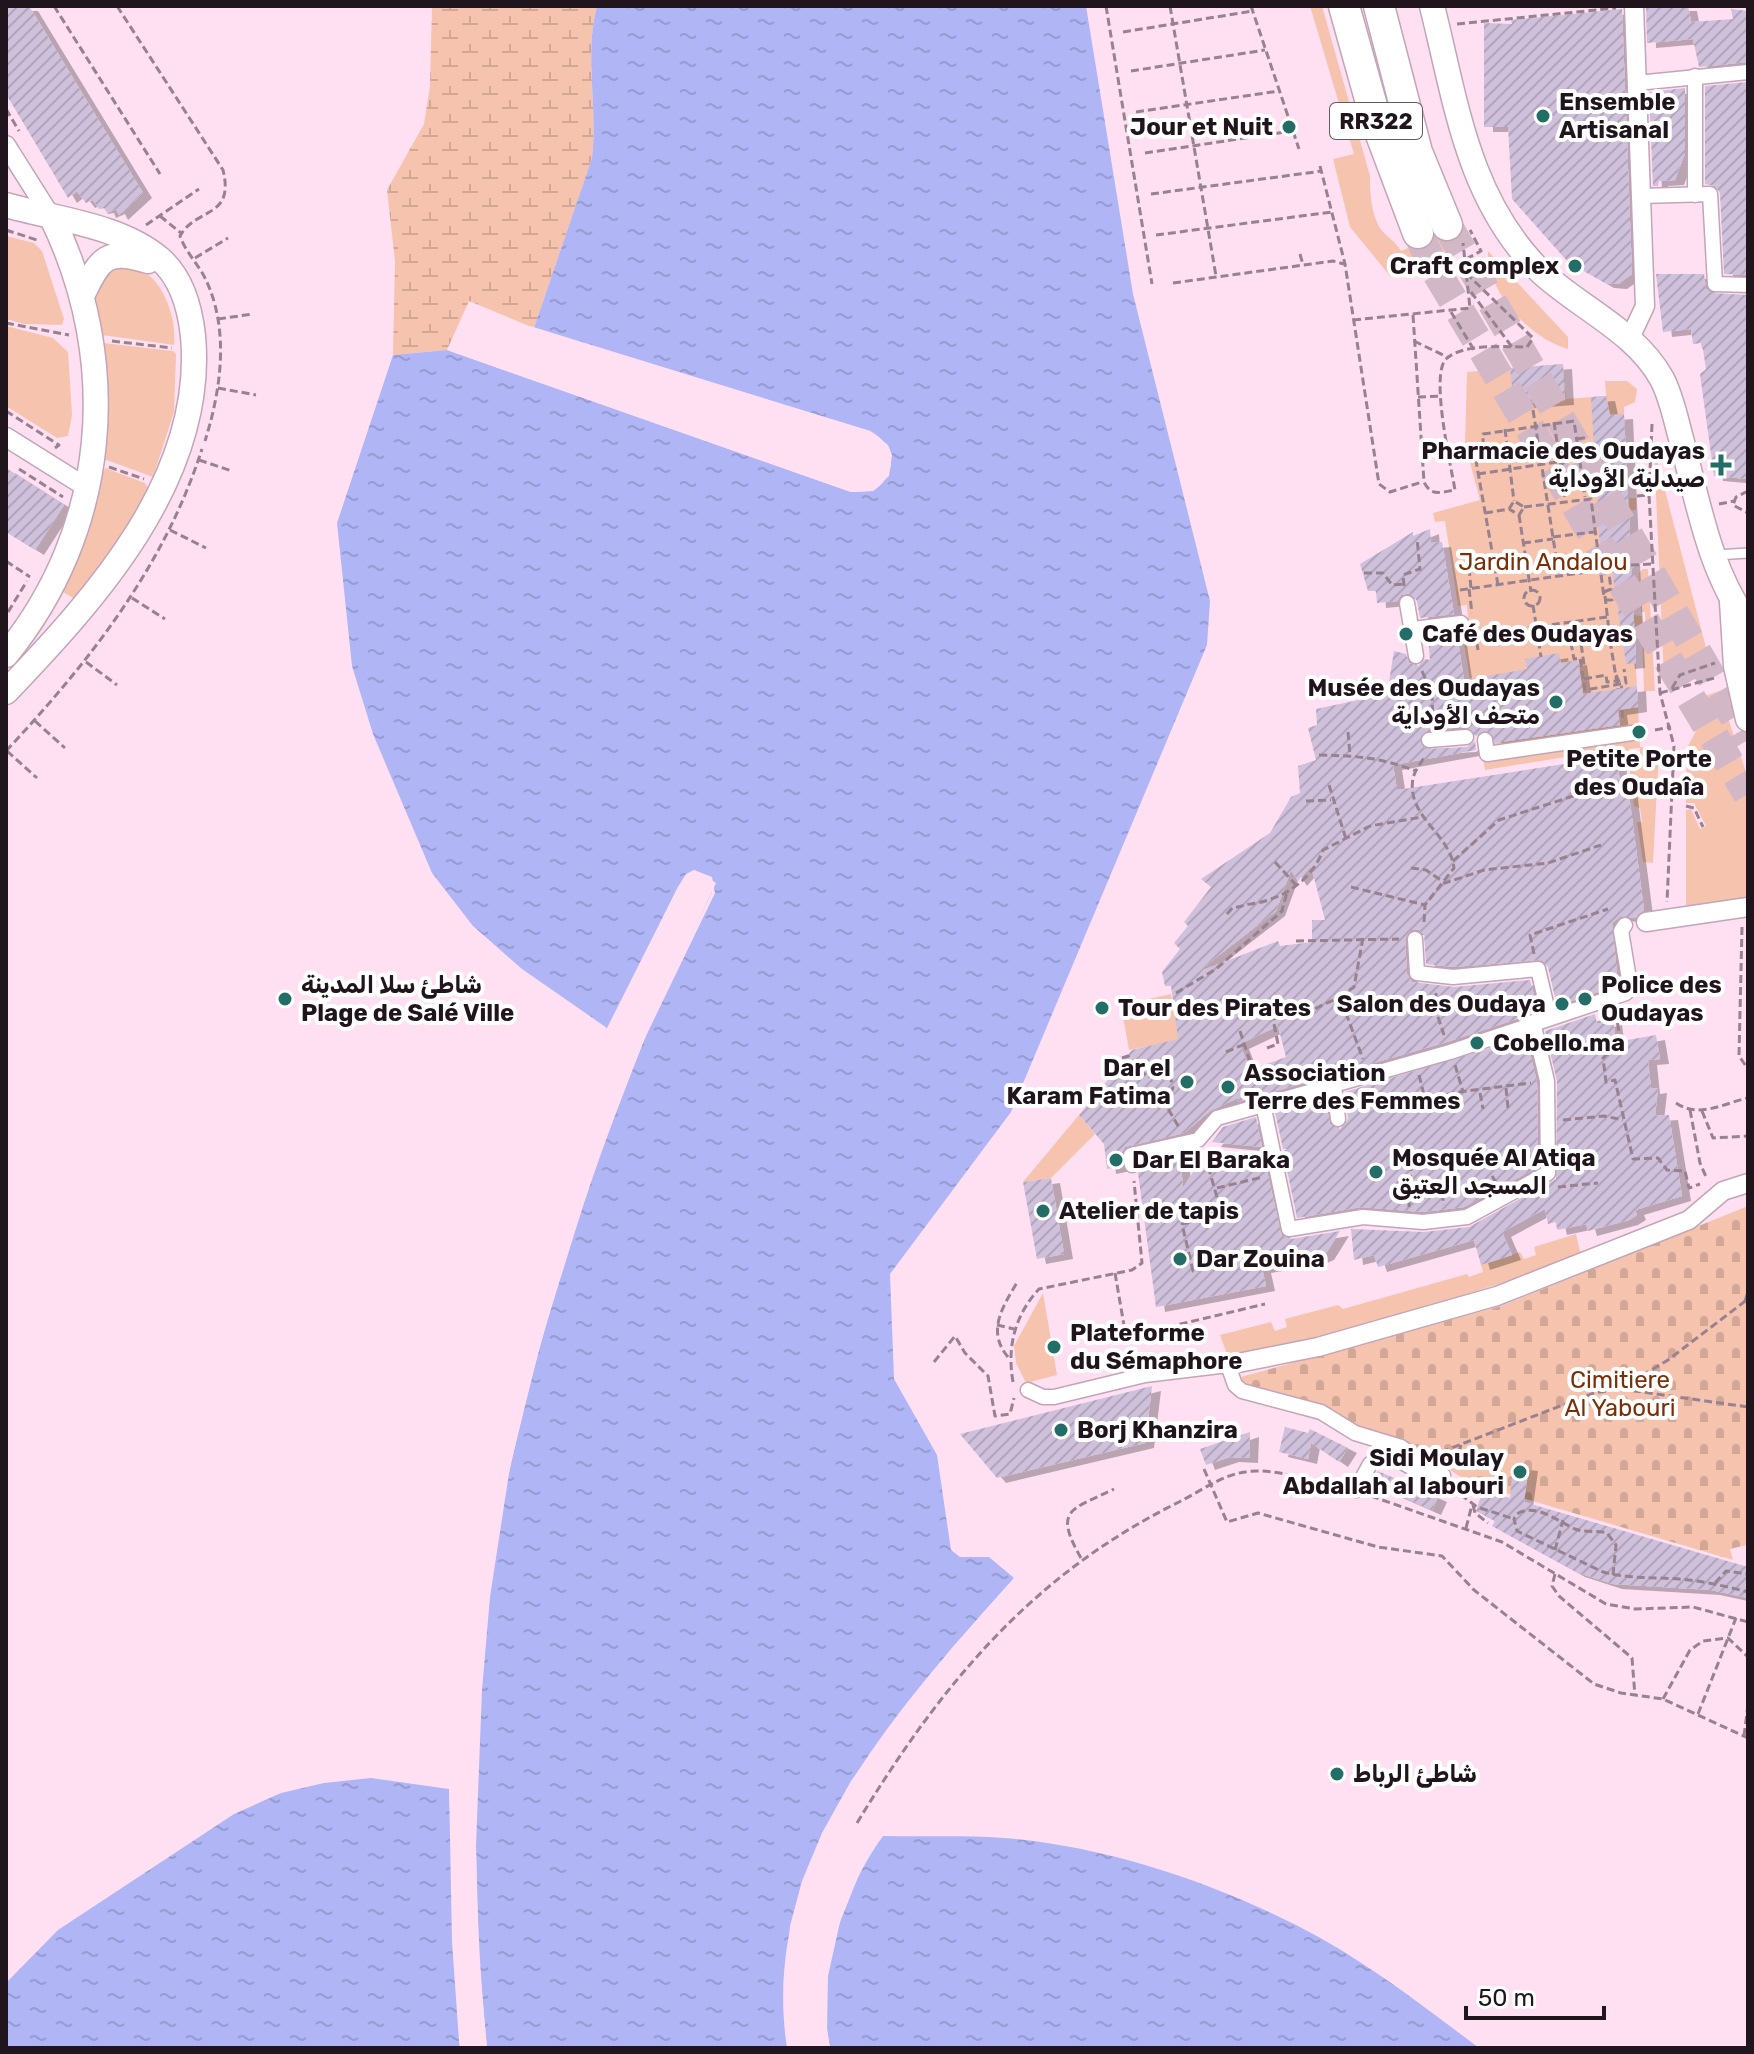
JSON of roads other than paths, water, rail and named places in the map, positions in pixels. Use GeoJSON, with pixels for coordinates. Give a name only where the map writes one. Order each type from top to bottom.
{"type":"FeatureCollection","features":[{"type":"Feature","properties":{"kind":"main road","name":"RR322"},"geometry":{"type":"LineString","coordinates":[[1344,6],[1377,124],[1418,233]]}},
{"type":"Feature","properties":{"kind":"main road","name":"RR322"},"geometry":{"type":"LineString","coordinates":[[1379,6],[1417,152],[1454,231]]}},
{"type":"Feature","properties":{"kind":"street"},"geometry":{"type":"LineString","coordinates":[[1626,7],[1637,83],[1645,306],[1629,340]]}},
{"type":"Feature","properties":{"kind":"street"},"geometry":{"type":"LineString","coordinates":[[1435,16],[1471,163],[1508,233],[1543,273],[1629,340],[1657,370],[1669,396],[1715,556],[1732,602],[1748,623]]}},
{"type":"Feature","properties":{"kind":"street"},"geometry":{"type":"LineString","coordinates":[[1637,83],[1748,72]]}},
{"type":"Feature","properties":{"kind":"street"},"geometry":{"type":"LineString","coordinates":[[1695,76],[1695,195]]}},
{"type":"Feature","properties":{"kind":"street"},"geometry":{"type":"LineString","coordinates":[[6,655],[50,589],[67,555],[89,489],[98,412],[93,339],[83,294],[65,246],[14,141]]}},
{"type":"Feature","properties":{"kind":"street"},"geometry":{"type":"LineString","coordinates":[[1641,196],[1710,194],[1715,284],[1748,285]]}},
{"type":"Feature","properties":{"kind":"street"},"geometry":{"type":"LineString","coordinates":[[6,205],[122,237],[150,252],[170,270],[187,305],[194,350],[186,418],[162,485],[119,560],[94,595],[9,683]]}},
{"type":"Feature","properties":{"kind":"street"},"geometry":{"type":"LineString","coordinates":[[83,294],[98,265],[116,254],[126,254],[170,270]]}},
{"type":"Feature","properties":{"kind":"street"},"geometry":{"type":"LineString","coordinates":[[6,437],[89,489]]}},
{"type":"Feature","properties":{"kind":"street"},"geometry":{"type":"LineString","coordinates":[[1732,602],[1730,670],[1748,719]]}},
{"type":"Feature","properties":{"kind":"street"},"geometry":{"type":"LineString","coordinates":[[1407,603],[1416,656]]}},
{"type":"Feature","properties":{"kind":"street"},"geometry":{"type":"LineString","coordinates":[[1413,629],[1467,619]]}},
{"type":"Feature","properties":{"kind":"street"},"geometry":{"type":"LineString","coordinates":[[1485,740],[1487,754],[1639,732]]}},
{"type":"Feature","properties":{"kind":"street"},"geometry":{"type":"LineString","coordinates":[[1429,740],[1466,737]]}},
{"type":"Feature","properties":{"kind":"street"},"geometry":{"type":"LineString","coordinates":[[1646,922],[1745,915]]}},
{"type":"Feature","properties":{"kind":"street"},"geometry":{"type":"LineString","coordinates":[[1132,1165],[1131,1155],[1193,1141],[1217,1118],[1450,1052],[1549,1016],[1626,993],[1629,988],[1621,935],[1625,925]]}},
{"type":"Feature","properties":{"kind":"street"},"geometry":{"type":"LineString","coordinates":[[1415,939],[1417,973],[1453,977],[1538,969],[1549,1016]]}},
{"type":"Feature","properties":{"kind":"street"},"geometry":{"type":"LineString","coordinates":[[1263,1104],[1289,1229],[1363,1217],[1446,1221],[1480,1212],[1548,1173],[1550,1121],[1547,1081],[1533,1022]]}},
{"type":"Feature","properties":{"kind":"street"},"geometry":{"type":"LineString","coordinates":[[1334,1086],[1338,1119]]}},
{"type":"Feature","properties":{"kind":"street"},"geometry":{"type":"LineString","coordinates":[[1019,1390],[1054,1397],[1145,1375],[1228,1365],[1318,1347],[1497,1296],[1689,1220],[1716,1186],[1748,1183]]}},
{"type":"Feature","properties":{"kind":"street"},"geometry":{"type":"LineString","coordinates":[[1228,1365],[1235,1385],[1242,1391],[1321,1412],[1355,1433],[1397,1445],[1441,1476],[1437,1482],[1385,1457],[1370,1464],[1356,1490]]}},
{"type":"Feature","properties":{"kind":"lane"},"geometry":{"type":"LineString","coordinates":[[1715,556],[1748,553]]}},
{"type":"Feature","properties":{"kind":"water"},"geometry":{"type":"Polygon","coordinates":[[[597,6],[1086,6],[1133,294],[1210,601],[1207,645],[1011,1112],[890,1274],[894,1379],[937,1455],[951,1550],[960,1557],[989,1557],[1014,1578],[884,1734],[846,1791],[815,1851],[794,1913],[784,1979],[787,2048],[487,2048],[477,1905],[477,1755],[487,1605],[497,1533],[537,1357],[568,1251],[651,1023],[716,883],[694,870],[678,887],[607,1028],[522,969],[473,926],[432,873],[373,734],[352,666],[337,523],[393,355],[447,350],[851,492],[873,491],[887,477],[891,460],[889,452],[879,437],[870,431],[534,328],[592,158],[591,63],[597,6]]]}},
{"type":"Feature","properties":{"kind":"water"},"geometry":{"type":"Polygon","coordinates":[[[371,1778],[449,1789],[460,2048],[6,2048],[6,1983],[58,1930],[234,1814],[281,1793],[324,1783],[371,1778]]]}},
{"type":"Feature","properties":{"kind":"water"},"geometry":{"type":"Polygon","coordinates":[[[883,1836],[989,1837],[1042,1842],[1118,1857],[1192,1880],[1298,1926],[1346,1953],[1479,2048],[830,2048],[826,1993],[836,1937],[855,1884],[883,1836]]]}},
{"type":"Feature","properties":{"kind":"tunnel"},"geometry":{"type":"LineString","coordinates":[[1447,225],[1748,740]]}},
{"type":"Feature","properties":{"kind":"tunnel"},"geometry":{"type":"LineString","coordinates":[[1418,233],[1434,268],[1748,794]]}},
{"type":"Feature","properties":{"kind":"place","name":"Ensemble Artisanal"},"geometry":{"type":"Point","coordinates":[1543,116]}},
{"type":"Feature","properties":{"kind":"place","name":"Jour et Nuit"},"geometry":{"type":"Point","coordinates":[1289,127]}},
{"type":"Feature","properties":{"kind":"place","name":"Craft complex"},"geometry":{"type":"Point","coordinates":[1575,266]}},
{"type":"Feature","properties":{"kind":"place","name":"Pharmacie des Oudayas صيدلية الأوداية"},"geometry":{"type":"Point","coordinates":[1721,465]}},
{"type":"Feature","properties":{"kind":"place","name":"Café des Oudayas"},"geometry":{"type":"Point","coordinates":[1406,634]}},
{"type":"Feature","properties":{"kind":"place","name":"Musée des Oudayas متحف الأوداية"},"geometry":{"type":"Point","coordinates":[1556,702]}},
{"type":"Feature","properties":{"kind":"place","name":"Petite Porte des Oudaîa"},"geometry":{"type":"Point","coordinates":[1639,732]}},
{"type":"Feature","properties":{"kind":"place","name":"شاطئ سلا المدينة Plage de Salé Ville"},"geometry":{"type":"Point","coordinates":[285,999]}},
{"type":"Feature","properties":{"kind":"place","name":"Police des Oudayas"},"geometry":{"type":"Point","coordinates":[1585,999]}},
{"type":"Feature","properties":{"kind":"place","name":"Salon des Oudaya"},"geometry":{"type":"Point","coordinates":[1562,1004]}},
{"type":"Feature","properties":{"kind":"place","name":"Tour des Pirates"},"geometry":{"type":"Point","coordinates":[1102,1008]}},
{"type":"Feature","properties":{"kind":"place","name":"Cobello.ma"},"geometry":{"type":"Point","coordinates":[1477,1043]}},
{"type":"Feature","properties":{"kind":"place","name":"Dar el Karam Fatima"},"geometry":{"type":"Point","coordinates":[1187,1082]}},
{"type":"Feature","properties":{"kind":"place","name":"Association Terre des Femmes"},"geometry":{"type":"Point","coordinates":[1228,1087]}},
{"type":"Feature","properties":{"kind":"place","name":"Dar El Baraka"},"geometry":{"type":"Point","coordinates":[1116,1160]}},
{"type":"Feature","properties":{"kind":"place","name":"Mosquée Al Atiqa المسجد العتيق"},"geometry":{"type":"Point","coordinates":[1376,1172]}},
{"type":"Feature","properties":{"kind":"place","name":"Atelier de tapis"},"geometry":{"type":"Point","coordinates":[1043,1211]}},
{"type":"Feature","properties":{"kind":"place","name":"Dar Zouina"},"geometry":{"type":"Point","coordinates":[1180,1259]}},
{"type":"Feature","properties":{"kind":"place","name":"Plateforme du Sémaphore"},"geometry":{"type":"Point","coordinates":[1054,1347]}},
{"type":"Feature","properties":{"kind":"place","name":"Borj Khanzira"},"geometry":{"type":"Point","coordinates":[1061,1430]}},
{"type":"Feature","properties":{"kind":"place","name":"Sidi Moulay Abdallah al Iabouri"},"geometry":{"type":"Point","coordinates":[1520,1472]}},
{"type":"Feature","properties":{"kind":"place","name":"شاطئ الرباط"},"geometry":{"type":"Point","coordinates":[1337,1774]}},
{"type":"Feature","properties":{"kind":"park label","name":"Jardin Andalou"},"geometry":{"type":"Point","coordinates":[1543,562]}},
{"type":"Feature","properties":{"kind":"park label","name":"Cimitiere Al Yabouri"},"geometry":{"type":"Point","coordinates":[1620,1394]}}]}
